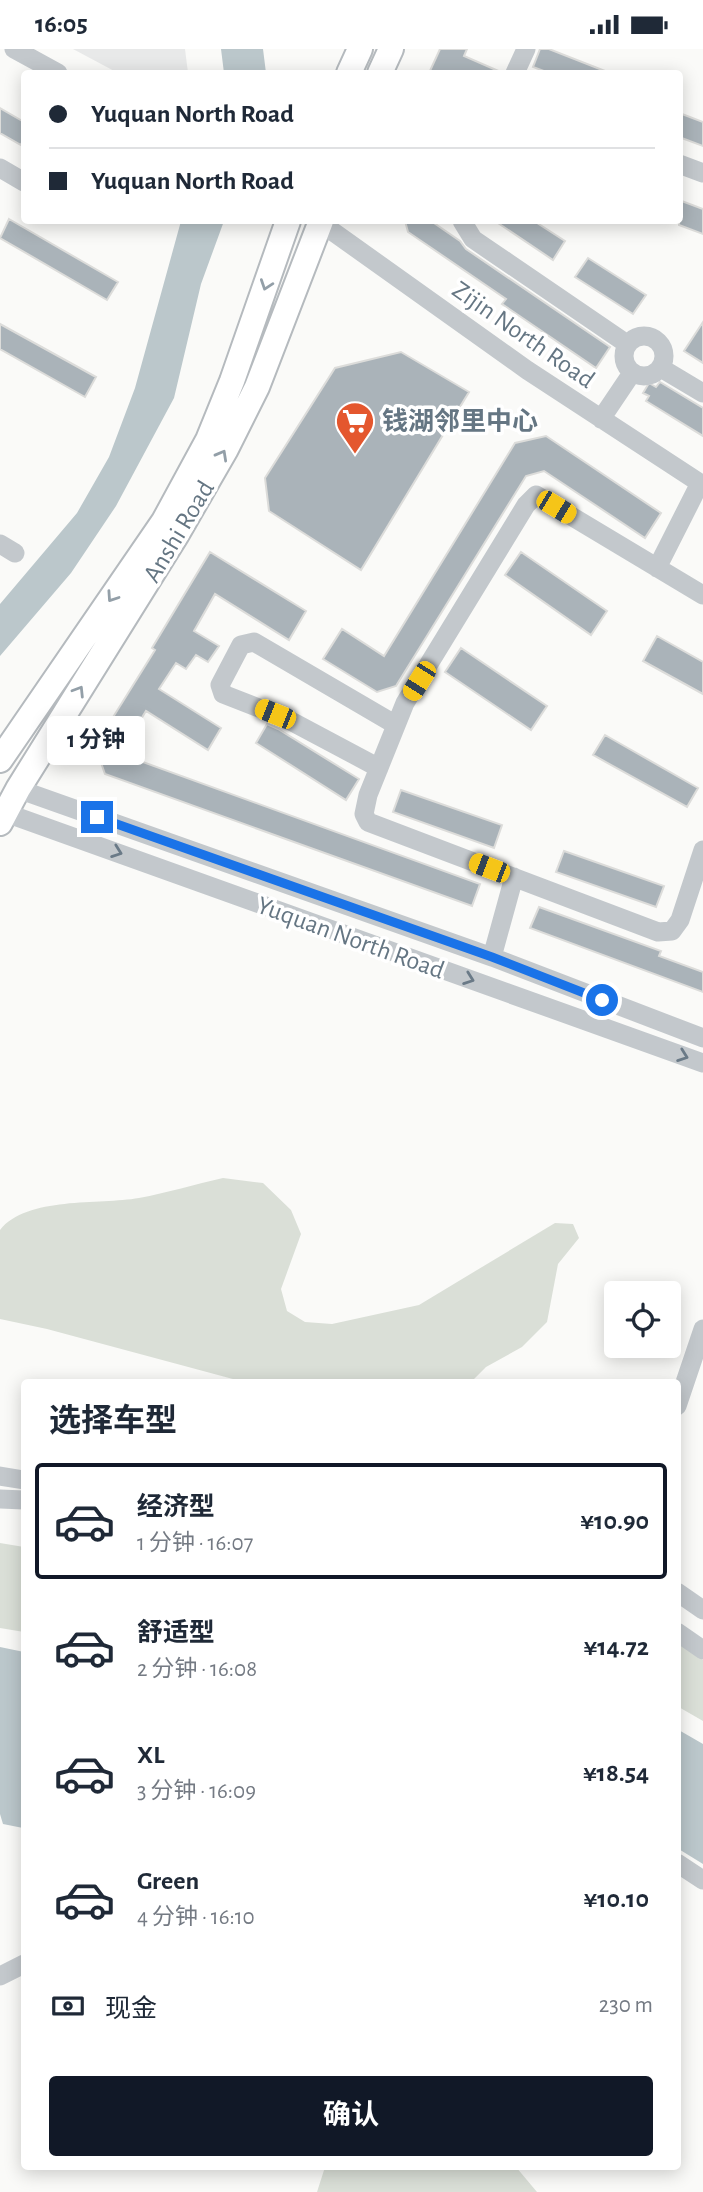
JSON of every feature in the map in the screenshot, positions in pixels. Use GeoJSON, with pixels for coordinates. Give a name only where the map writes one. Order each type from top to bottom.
{"type":"FeatureCollection","features":[{"type":"Feature","properties":{"kind":"main road"},"geometry":{"type":"LineString","coordinates":[[350,70],[360,49]]}},
{"type":"Feature","properties":{"kind":"main road"},"geometry":{"type":"LineString","coordinates":[[381,70],[391,49]]}},
{"type":"Feature","properties":{"kind":"main road","name":"Anshi Road"},"geometry":{"type":"LineString","coordinates":[[0,760],[164,521],[208,439],[232,381],[287,224]]}},
{"type":"Feature","properties":{"kind":"main road","name":"Anshi Road"},"geometry":{"type":"LineString","coordinates":[[2,815],[9,784],[177,534],[226,449],[257,387],[318,224]]}},
{"type":"Feature","properties":{"kind":"street"},"geometry":{"type":"LineString","coordinates":[[14,49],[52,70]]}},
{"type":"Feature","properties":{"kind":"street"},"geometry":{"type":"LineString","coordinates":[[516,70],[526,49]]}},
{"type":"Feature","properties":{"kind":"street"},"geometry":{"type":"LineString","coordinates":[[683,166],[703,173]]}},
{"type":"Feature","properties":{"kind":"street"},"geometry":{"type":"LineString","coordinates":[[0,168],[21,180]]}},
{"type":"Feature","properties":{"kind":"street","name":"Zijin North Road"},"geometry":{"type":"LineString","coordinates":[[323,224],[527,370],[702,484]]}},
{"type":"Feature","properties":{"kind":"street"},"geometry":{"type":"LineString","coordinates":[[463,224],[473,239],[627,344]]}},
{"type":"Feature","properties":{"kind":"street"},"geometry":{"type":"LineString","coordinates":[[646,336],[656,339],[663,348],[665,358],[661,368],[653,375],[642,377],[632,373],[625,365],[623,354],[627,344],[635,338],[646,336]]}},
{"type":"Feature","properties":{"kind":"street"},"geometry":{"type":"LineString","coordinates":[[661,368],[703,393]]}},
{"type":"Feature","properties":{"kind":"street"},"geometry":{"type":"LineString","coordinates":[[601,419],[632,373]]}},
{"type":"Feature","properties":{"kind":"street"},"geometry":{"type":"LineString","coordinates":[[657,568],[702,484]]}},
{"type":"Feature","properties":{"kind":"street"},"geometry":{"type":"LineString","coordinates":[[703,595],[536,495],[526,505],[405,703],[368,795],[364,814],[368,822],[658,932],[672,931],[680,920],[703,850]]}},
{"type":"Feature","properties":{"kind":"street"},"geometry":{"type":"LineString","coordinates":[[379,768],[287,719],[223,694],[220,685],[242,645],[254,642],[396,725]]}},
{"type":"Feature","properties":{"kind":"street","name":"Yuquan North Road"},"geometry":{"type":"LineString","coordinates":[[9,784],[492,957],[703,1038]]}},
{"type":"Feature","properties":{"kind":"street","name":"Yuquan North Road"},"geometry":{"type":"LineString","coordinates":[[2,815],[703,1063]]}},
{"type":"Feature","properties":{"kind":"street"},"geometry":{"type":"LineString","coordinates":[[492,957],[514,877]]}},
{"type":"Feature","properties":{"kind":"street"},"geometry":{"type":"LineString","coordinates":[[681,1394],[703,1329]]}},
{"type":"Feature","properties":{"kind":"street"},"geometry":{"type":"LineString","coordinates":[[0,1476],[21,1480]]}},
{"type":"Feature","properties":{"kind":"street"},"geometry":{"type":"LineString","coordinates":[[0,1499],[21,1500]]}},
{"type":"Feature","properties":{"kind":"street"},"geometry":{"type":"LineString","coordinates":[[681,1595],[703,1610]]}},
{"type":"Feature","properties":{"kind":"street"},"geometry":{"type":"LineString","coordinates":[[681,1635],[703,1650]]}},
{"type":"Feature","properties":{"kind":"street"},"geometry":{"type":"LineString","coordinates":[[681,1865],[703,1879]]}},
{"type":"Feature","properties":{"kind":"street"},"geometry":{"type":"LineString","coordinates":[[0,1976],[21,1966]]}},
{"type":"Feature","properties":{"kind":"shaded area"},"geometry":{"type":"Polygon","coordinates":[[[73,49],[185,49],[188,70],[112,70],[73,49]]]}},
{"type":"Feature","properties":{"kind":"shaded area"},"geometry":{"type":"Polygon","coordinates":[[[221,49],[263,49],[266,70],[224,70],[221,49]]]}},
{"type":"Feature","properties":{"kind":"shaded area"},"geometry":{"type":"Polygon","coordinates":[[[180,224],[223,224],[201,284],[174,398],[116,506],[71,573],[0,656],[0,604],[77,513],[109,457],[135,388],[180,224]]]}},
{"type":"Feature","properties":{"kind":"shaded area"},"geometry":{"type":"Polygon","coordinates":[[[223,1178],[263,1183],[291,1210],[301,1234],[281,1289],[287,1311],[305,1322],[332,1324],[419,1305],[555,1223],[573,1224],[579,1238],[558,1264],[547,1322],[522,1347],[486,1367],[474,1379],[233,1379],[0,1319],[0,1230],[12,1219],[45,1207],[160,1194],[223,1178]]]}},
{"type":"Feature","properties":{"kind":"shaded area"},"geometry":{"type":"Polygon","coordinates":[[[0,1543],[21,1546],[21,1632],[0,1628],[0,1543]]]}},
{"type":"Feature","properties":{"kind":"shaded area"},"geometry":{"type":"Polygon","coordinates":[[[681,1644],[703,1660],[703,1721],[681,1708],[681,1644]]]}},
{"type":"Feature","properties":{"kind":"shaded area"},"geometry":{"type":"Polygon","coordinates":[[[0,1647],[21,1651],[21,1828],[3,1824],[0,1814],[0,1647]]]}},
{"type":"Feature","properties":{"kind":"shaded area"},"geometry":{"type":"Polygon","coordinates":[[[681,1731],[703,1744],[703,1864],[681,1850],[681,1731]]]}},
{"type":"Feature","properties":{"kind":"shaded area"},"geometry":{"type":"Polygon","coordinates":[[[324,2170],[519,2170],[537,2192],[317,2192],[324,2170]]]}},
{"type":"Feature","properties":{"kind":"building"},"geometry":{"type":"Polygon","coordinates":[[[440,49],[467,49],[464,56],[496,70],[430,70],[440,49]]]}},
{"type":"Feature","properties":{"kind":"building"},"geometry":{"type":"Polygon","coordinates":[[[540,49],[549,49],[602,70],[541,70],[533,67],[540,49]]]}},
{"type":"Feature","properties":{"kind":"building"},"geometry":{"type":"Polygon","coordinates":[[[0,108],[21,120],[21,145],[0,133],[0,108]]]}},
{"type":"Feature","properties":{"kind":"building"},"geometry":{"type":"Polygon","coordinates":[[[683,114],[703,122],[703,146],[683,138],[683,114]]]}},
{"type":"Feature","properties":{"kind":"building"},"geometry":{"type":"Polygon","coordinates":[[[683,202],[703,209],[703,234],[679,225],[683,224],[683,202]]]}},
{"type":"Feature","properties":{"kind":"building"},"geometry":{"type":"Polygon","coordinates":[[[9,219],[118,282],[107,300],[0,238],[9,219]]]}},
{"type":"Feature","properties":{"kind":"building"},"geometry":{"type":"Polygon","coordinates":[[[406,224],[435,224],[460,241],[466,249],[610,347],[596,368],[502,304],[506,299],[408,232],[406,224]]]}},
{"type":"Feature","properties":{"kind":"building"},"geometry":{"type":"Polygon","coordinates":[[[499,224],[539,224],[565,241],[553,260],[499,224]]]}},
{"type":"Feature","properties":{"kind":"building"},"geometry":{"type":"Polygon","coordinates":[[[588,258],[646,295],[633,314],[575,277],[588,258]]]}},
{"type":"Feature","properties":{"kind":"building"},"geometry":{"type":"Polygon","coordinates":[[[703,322],[703,363],[684,351],[703,322]]]}},
{"type":"Feature","properties":{"kind":"building"},"geometry":{"type":"Polygon","coordinates":[[[0,324],[96,377],[85,397],[0,349],[0,324]]]}},
{"type":"Feature","properties":{"kind":"building","name":"钱湖邻里中心"},"geometry":{"type":"Polygon","coordinates":[[[401,352],[469,392],[361,570],[269,511],[265,478],[335,368],[401,352]]]}},
{"type":"Feature","properties":{"kind":"building"},"geometry":{"type":"Polygon","coordinates":[[[660,382],[703,408],[703,436],[646,401],[649,396],[643,393],[649,383],[656,387],[660,382]]]}},
{"type":"Feature","properties":{"kind":"building"},"geometry":{"type":"Polygon","coordinates":[[[546,436],[661,513],[645,538],[544,471],[526,476],[396,686],[377,692],[323,659],[342,629],[384,656],[515,443],[546,436]]]}},
{"type":"Feature","properties":{"kind":"building"},"geometry":{"type":"Polygon","coordinates":[[[210,552],[306,611],[289,640],[215,594],[194,631],[219,646],[208,662],[196,655],[186,669],[176,663],[159,689],[221,728],[208,750],[146,711],[125,745],[129,757],[480,884],[472,906],[105,774],[95,746],[155,650],[152,648],[210,552]]]}},
{"type":"Feature","properties":{"kind":"building"},"geometry":{"type":"Polygon","coordinates":[[[521,552],[607,611],[591,635],[505,575],[521,552]]]}},
{"type":"Feature","properties":{"kind":"building"},"geometry":{"type":"Polygon","coordinates":[[[657,636],[703,662],[703,694],[643,661],[657,636]]]}},
{"type":"Feature","properties":{"kind":"building"},"geometry":{"type":"Polygon","coordinates":[[[461,648],[547,706],[531,730],[445,672],[461,648]]]}},
{"type":"Feature","properties":{"kind":"building"},"geometry":{"type":"Polygon","coordinates":[[[267,724],[359,779],[346,800],[256,743],[267,724]]]}},
{"type":"Feature","properties":{"kind":"building"},"geometry":{"type":"Polygon","coordinates":[[[605,735],[698,788],[687,807],[593,755],[605,735]]]}},
{"type":"Feature","properties":{"kind":"building"},"geometry":{"type":"Polygon","coordinates":[[[401,790],[502,825],[494,848],[393,812],[401,790]]]}},
{"type":"Feature","properties":{"kind":"building"},"geometry":{"type":"Polygon","coordinates":[[[564,851],[664,886],[656,907],[556,872],[564,851]]]}},
{"type":"Feature","properties":{"kind":"building"},"geometry":{"type":"Polygon","coordinates":[[[539,907],[661,951],[659,956],[703,972],[703,992],[530,928],[539,907]]]}},
{"type":"Feature","properties":{"kind":"place","name":"钱湖邻里中心"},"geometry":{"type":"Point","coordinates":[355,455]}},
{"type":"Feature","properties":{"kind":"route"},"geometry":{"type":"LineString","coordinates":[[97,817],[492,957],[602,1000]]}}]}
